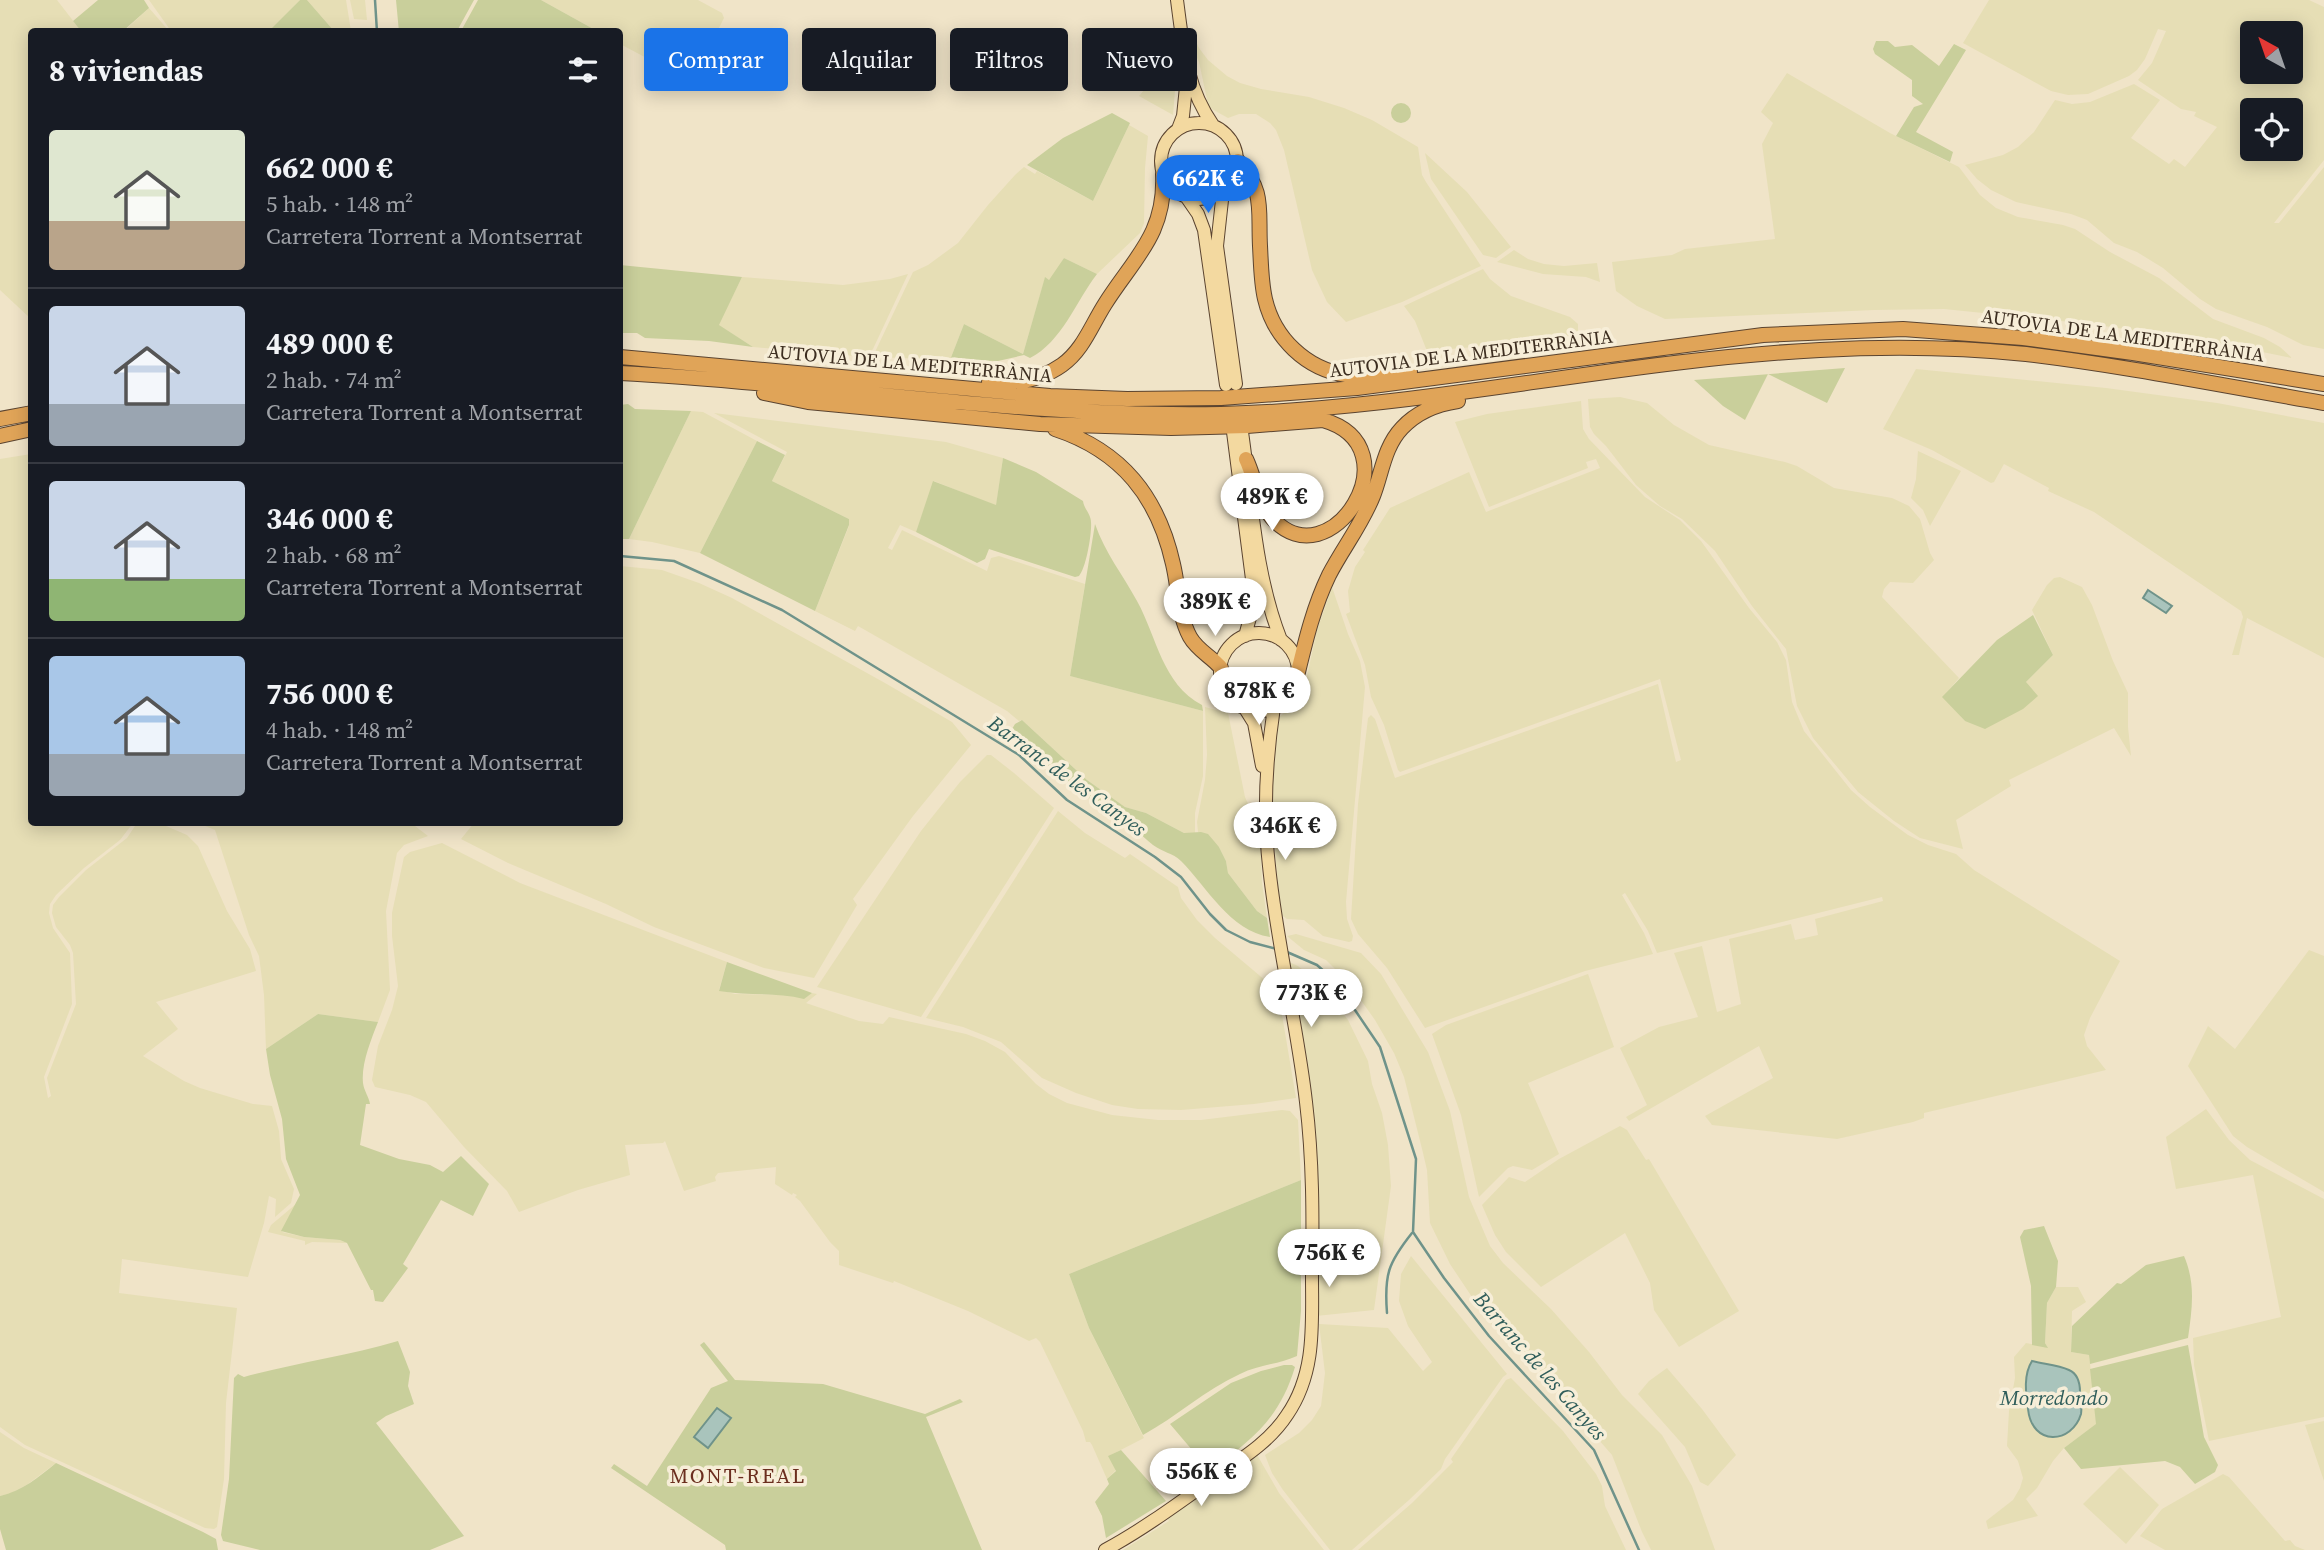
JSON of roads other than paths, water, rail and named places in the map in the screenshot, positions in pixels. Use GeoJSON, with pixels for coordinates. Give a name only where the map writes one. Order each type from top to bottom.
{"type":"FeatureCollection","features":[{"type":"Feature","properties":{"kind":"highway"},"geometry":{"type":"LineString","coordinates":[[1238,161],[1256,186],[1263,282],[1270,313],[1284,338],[1310,362],[1329,371],[1363,377],[1513,360],[1545,372],[1528,390],[1434,406],[1400,429],[1386,454],[1364,516],[1329,576],[1317,604],[1298,672]]}},
{"type":"Feature","properties":{"kind":"highway"},"geometry":{"type":"LineString","coordinates":[[950,388],[972,381],[997,383],[1035,379],[1050,373],[1075,354],[1149,240],[1159,212],[1163,174]]}},
{"type":"Feature","properties":{"kind":"highway","name":"AUTOVIA DE LA MEDITERRÀNIA"},"geometry":{"type":"LineString","coordinates":[[623,373],[1050,411],[1223,414],[1346,405],[1480,390],[1545,372],[1763,335],[1903,329],[2023,338],[2133,352],[2324,384]]}},
{"type":"Feature","properties":{"kind":"highway","name":"AUTOVIA DE LA MEDITERRÀNIA"},"geometry":{"type":"LineString","coordinates":[[623,357],[950,388],[1101,398],[1221,398],[1755,354],[1835,349],[1965,349],[2103,365],[2324,403]]}},
{"type":"Feature","properties":{"kind":"highway"},"geometry":{"type":"LineString","coordinates":[[717,380],[739,390],[808,402],[1040,424],[1171,428],[1323,420],[1335,424],[1356,443],[1365,468],[1364,482],[1351,510],[1340,521],[1316,534],[1301,535],[1290,532],[1270,517],[1246,459]]}},
{"type":"Feature","properties":{"kind":"highway"},"geometry":{"type":"LineString","coordinates":[[0,419],[28,414]]}},
{"type":"Feature","properties":{"kind":"highway"},"geometry":{"type":"LineString","coordinates":[[1040,424],[1085,440],[1117,462],[1133,478],[1149,500],[1166,538],[1180,607],[1190,636],[1203,653],[1221,668]]}},
{"type":"Feature","properties":{"kind":"highway"},"geometry":{"type":"LineString","coordinates":[[0,436],[28,430]]}},
{"type":"Feature","properties":{"kind":"main road"},"geometry":{"type":"LineString","coordinates":[[1177,0],[1181,28]]}},
{"type":"Feature","properties":{"kind":"main road"},"geometry":{"type":"LineString","coordinates":[[1185,91],[1183,116],[1178,129],[1161,153],[1163,174],[1168,184],[1186,198],[1198,214],[1204,230],[1231,384],[1217,246],[1223,191]]}},
{"type":"Feature","properties":{"kind":"main road"},"geometry":{"type":"LineString","coordinates":[[1186,198],[1212,198],[1223,191],[1231,183],[1238,161],[1232,142],[1213,125],[1199,105],[1194,91]]}},
{"type":"Feature","properties":{"kind":"main road"},"geometry":{"type":"LineString","coordinates":[[1178,129],[1189,124],[1213,125]]}},
{"type":"Feature","properties":{"kind":"main road"},"geometry":{"type":"LineString","coordinates":[[1245,636],[1251,614],[1252,579],[1237,432],[1246,459],[1262,578],[1281,640]]}},
{"type":"Feature","properties":{"kind":"main road"},"geometry":{"type":"LineString","coordinates":[[1244,707],[1254,710],[1274,708],[1284,702],[1291,693],[1298,672],[1296,659],[1290,648],[1270,634],[1245,636],[1228,648],[1221,668],[1221,678],[1227,693],[1244,707],[1254,723],[1266,784]]}},
{"type":"Feature","properties":{"kind":"main road"},"geometry":{"type":"LineString","coordinates":[[1105,1550],[1147,1525],[1267,1438],[1290,1410],[1307,1374],[1312,1340],[1312,1170],[1306,1098],[1282,962],[1269,865],[1266,784],[1269,733],[1274,708]]}},
{"type":"Feature","properties":{"kind":"water"},"geometry":{"type":"Polygon","coordinates":[[[2148,590],[2172,606],[2166,613],[2143,598],[2148,590]]]}},
{"type":"Feature","properties":{"kind":"water","name":"Morredondo"},"geometry":{"type":"Polygon","coordinates":[[[2032,1361],[2065,1368],[2078,1379],[2081,1414],[2076,1424],[2061,1436],[2044,1435],[2031,1421],[2026,1385],[2027,1372],[2032,1361]]]}},
{"type":"Feature","properties":{"kind":"water"},"geometry":{"type":"Polygon","coordinates":[[[717,1408],[731,1418],[708,1448],[694,1437],[717,1408]]]}},
{"type":"Feature","properties":{"kind":"waterway","name":"Barranc de les Canyes"},"geometry":{"type":"LineString","coordinates":[[375,0],[377,28]]}},
{"type":"Feature","properties":{"kind":"waterway","name":"Barranc de les Canyes"},"geometry":{"type":"LineString","coordinates":[[623,556],[674,561],[782,610],[1019,755],[1067,800],[1181,877],[1226,930],[1250,942],[1277,949]]}},
{"type":"Feature","properties":{"kind":"waterway","name":"Barranc de les Canyes"},"geometry":{"type":"LineString","coordinates":[[1287,952],[1317,965],[1336,982],[1380,1047],[1416,1159],[1413,1232],[1444,1278],[1489,1336],[1594,1450],[1639,1550]]}},
{"type":"Feature","properties":{"kind":"waterway"},"geometry":{"type":"LineString","coordinates":[[1387,1313],[1386,1289],[1389,1270],[1412,1233]]}},
{"type":"Feature","properties":{"kind":"district","name":"MONT-REAL"},"geometry":{"type":"Point","coordinates":[738,1476]}}]}
